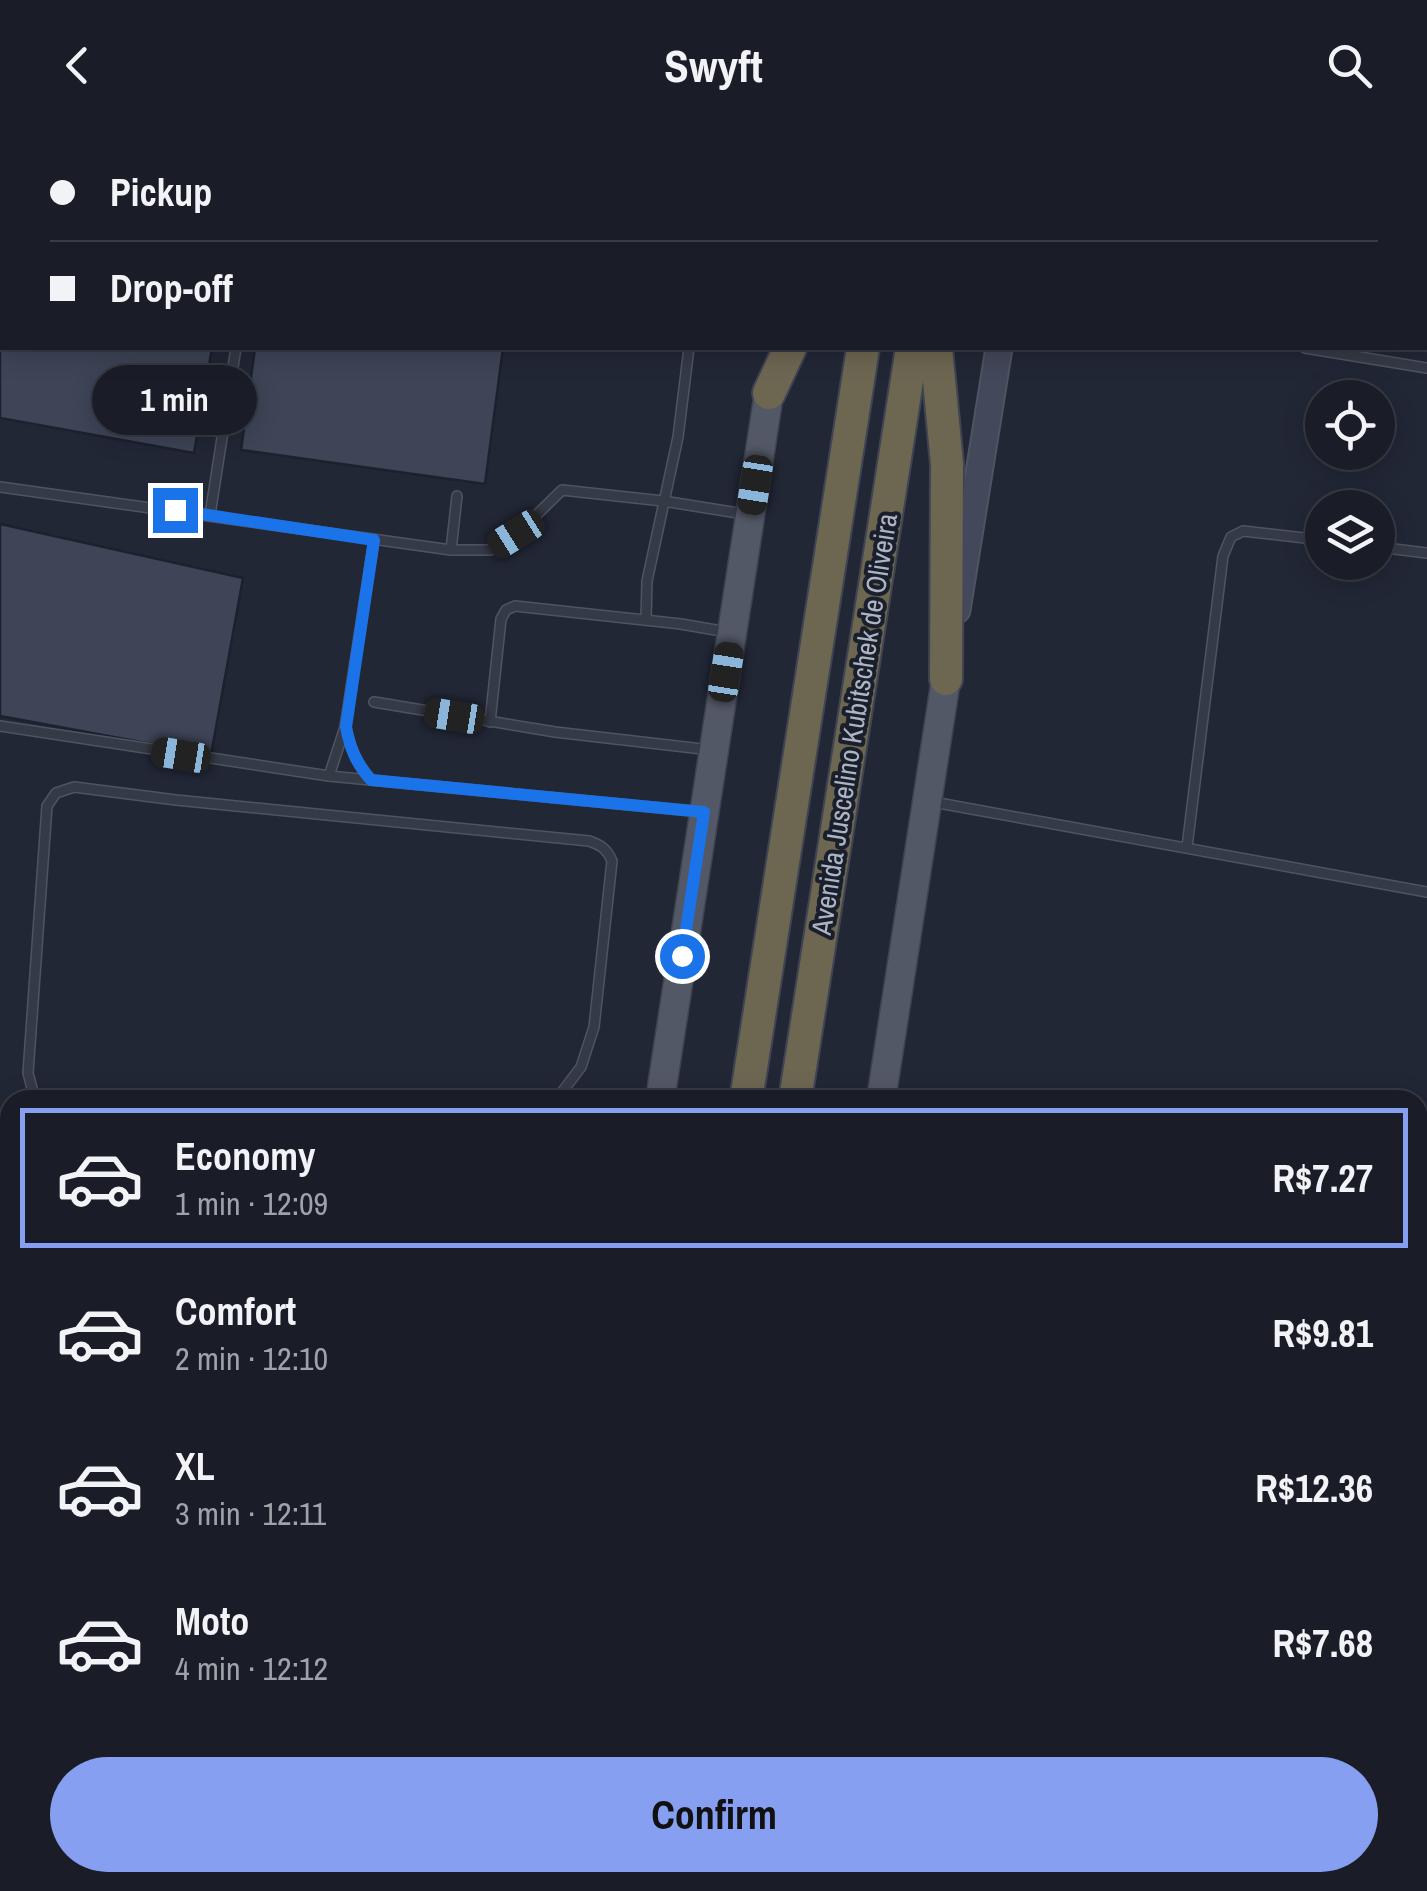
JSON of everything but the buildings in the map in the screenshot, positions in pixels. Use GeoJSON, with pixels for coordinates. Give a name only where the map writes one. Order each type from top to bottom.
{"type":"FeatureCollection","features":[{"type":"Feature","properties":{"kind":"highway"},"geometry":{"type":"LineString","coordinates":[[769,394],[789,350]]}},
{"type":"Feature","properties":{"kind":"highway","name":"Avenida Juscelino Kubitschek de Oliveira"},"geometry":{"type":"LineString","coordinates":[[748,1090],[863,350]]}},
{"type":"Feature","properties":{"kind":"highway","name":"Avenida Juscelino Kubitschek de Oliveira"},"geometry":{"type":"LineString","coordinates":[[796,1090],[912,350]]}},
{"type":"Feature","properties":{"kind":"highway"},"geometry":{"type":"LineString","coordinates":[[936,350],[947,464],[946,679]]}},
{"type":"Feature","properties":{"kind":"main road"},"geometry":{"type":"LineString","coordinates":[[662,1090],[776,350]]}},
{"type":"Feature","properties":{"kind":"main road"},"geometry":{"type":"LineString","coordinates":[[883,1090],[999,350]]}},
{"type":"Feature","properties":{"kind":"lane"},"geometry":{"type":"LineString","coordinates":[[210,515],[236,350]]}},
{"type":"Feature","properties":{"kind":"lane"},"geometry":{"type":"LineString","coordinates":[[646,620],[647,581],[678,437],[689,350]]}},
{"type":"Feature","properties":{"kind":"lane"},"geometry":{"type":"LineString","coordinates":[[1317,350],[1427,368]]}},
{"type":"Feature","properties":{"kind":"lane"},"geometry":{"type":"LineString","coordinates":[[0,487],[451,550],[491,550],[516,534],[562,490],[750,515]]}},
{"type":"Feature","properties":{"kind":"lane"},"geometry":{"type":"LineString","coordinates":[[451,550],[457,496]]}},
{"type":"Feature","properties":{"kind":"lane"},"geometry":{"type":"LineString","coordinates":[[1186,848],[1223,556],[1230,537],[1243,531],[1305,538]]}},
{"type":"Feature","properties":{"kind":"lane"},"geometry":{"type":"LineString","coordinates":[[329,776],[346,727],[374,540]]}},
{"type":"Feature","properties":{"kind":"lane"},"geometry":{"type":"LineString","coordinates":[[1395,549],[1427,553]]}},
{"type":"Feature","properties":{"kind":"lane"},"geometry":{"type":"LineString","coordinates":[[490,722],[501,619],[506,610],[515,606],[732,633]]}},
{"type":"Feature","properties":{"kind":"lane"},"geometry":{"type":"LineString","coordinates":[[374,702],[572,734],[714,750]]}},
{"type":"Feature","properties":{"kind":"lane"},"geometry":{"type":"LineString","coordinates":[[0,726],[329,776],[704,812]]}},
{"type":"Feature","properties":{"kind":"lane"},"geometry":{"type":"LineString","coordinates":[[346,727],[350,749],[371,780]]}},
{"type":"Feature","properties":{"kind":"lane"},"geometry":{"type":"LineString","coordinates":[[32,1090],[28,1073],[47,806],[56,793],[74,787],[599,844],[608,850],[612,861],[594,1027],[580,1067],[563,1090]]}},
{"type":"Feature","properties":{"kind":"lane"},"geometry":{"type":"LineString","coordinates":[[928,800],[1427,892]]}},
{"type":"Feature","properties":{"kind":"route"},"geometry":{"type":"LineString","coordinates":[[175,510],[374,540],[346,727],[350,749],[371,780],[704,812],[682,956]]}}]}
